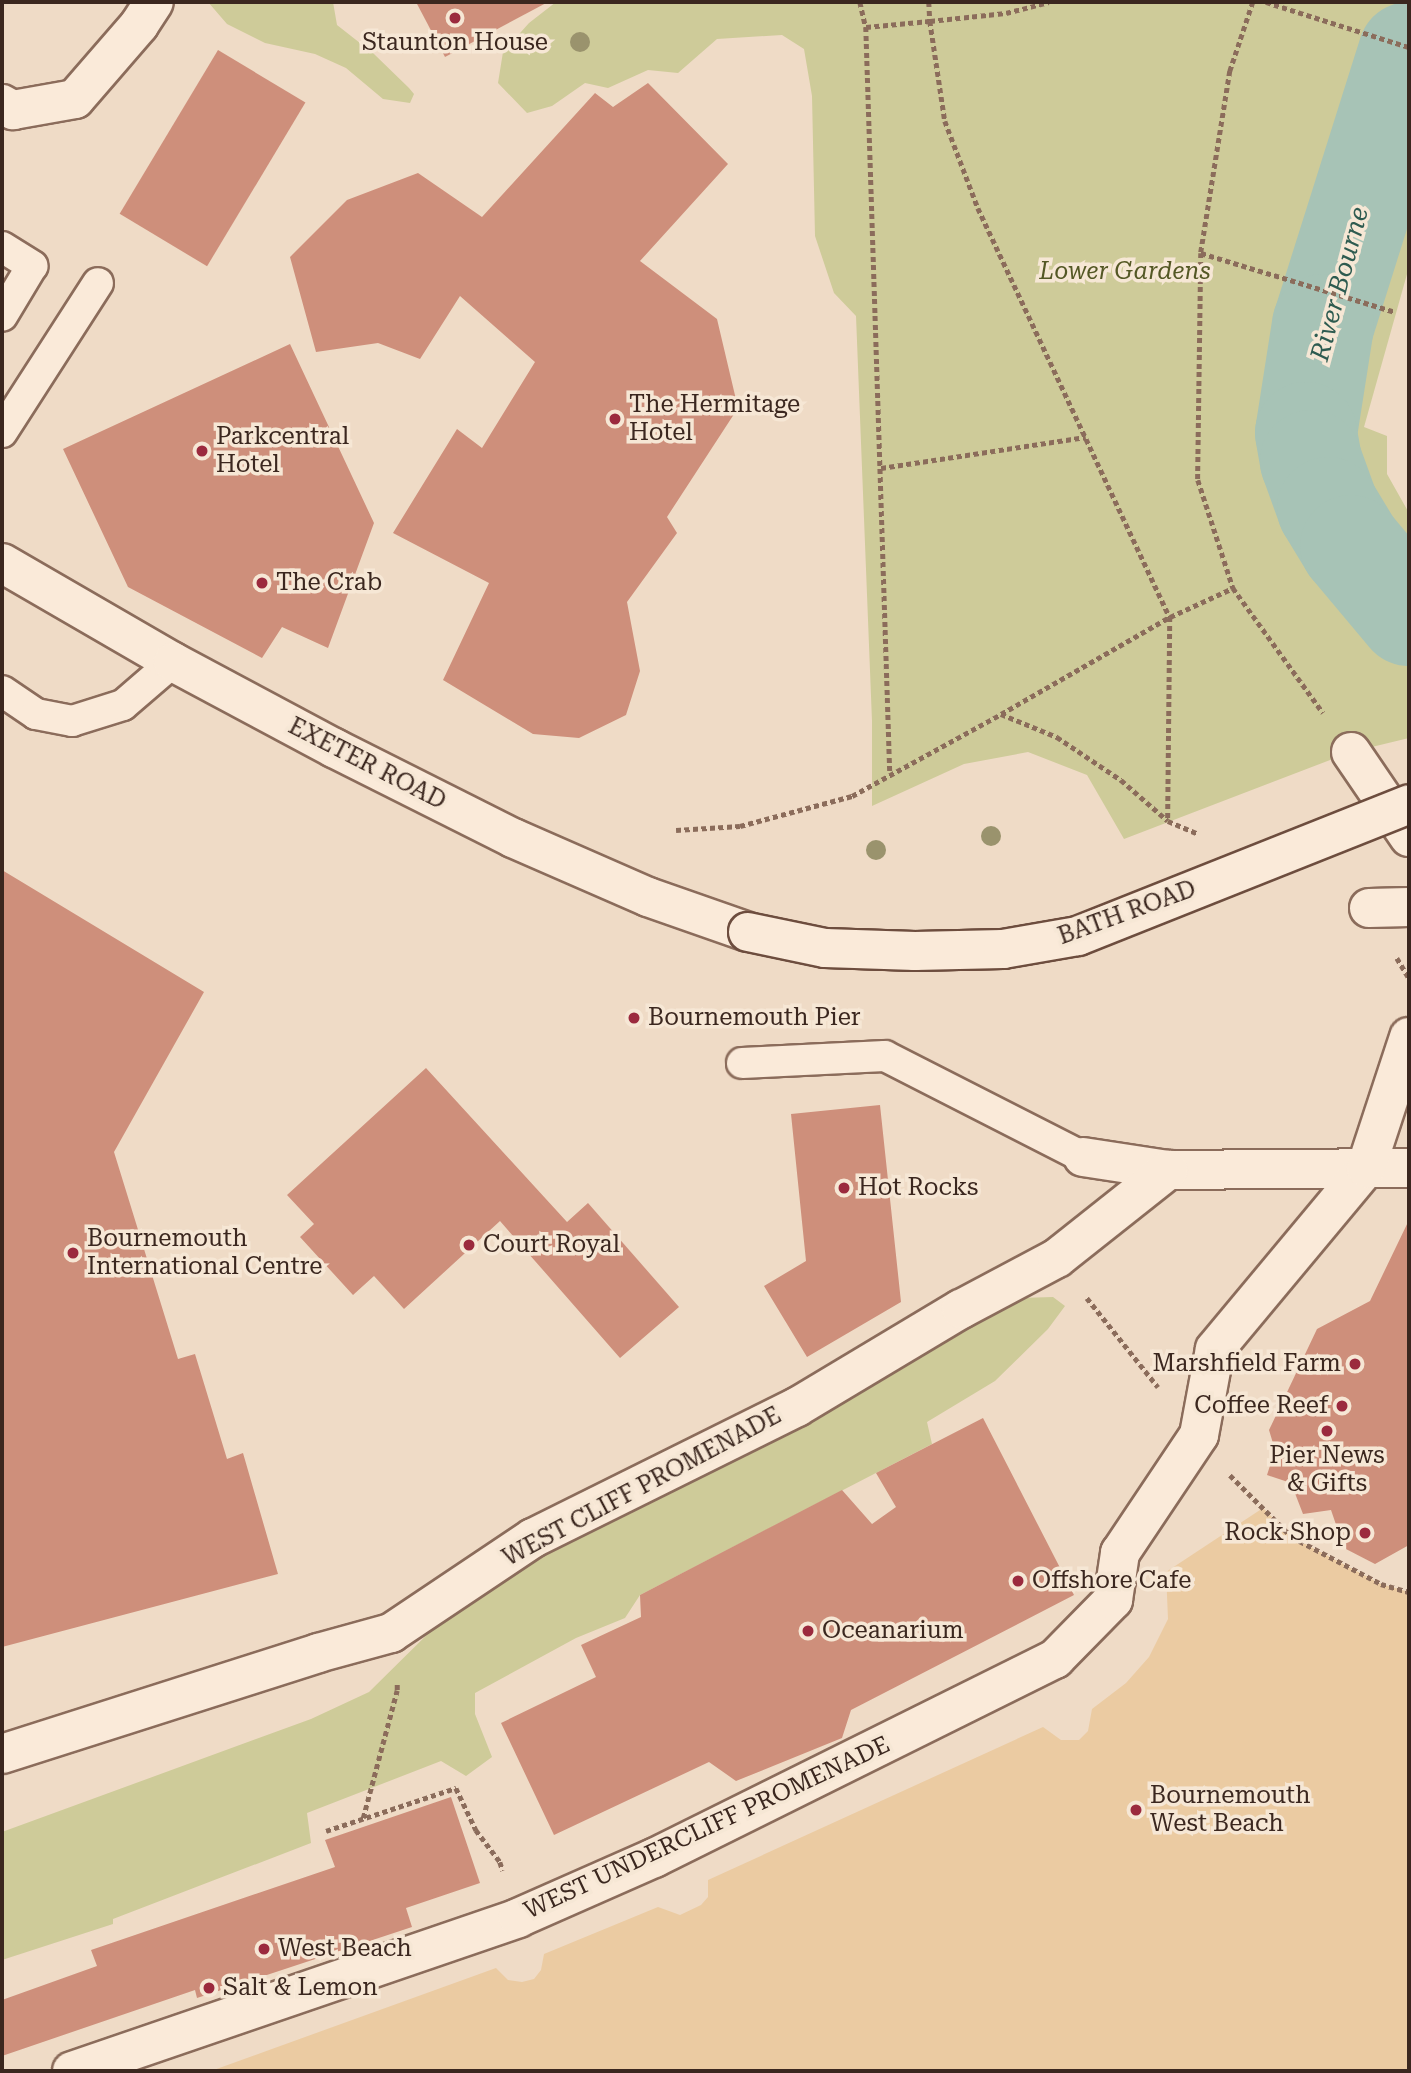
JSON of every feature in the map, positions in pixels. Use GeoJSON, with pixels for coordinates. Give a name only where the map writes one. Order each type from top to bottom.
{"type":"FeatureCollection","features":[{"type":"Feature","properties":{"kind":"street"},"geometry":{"type":"LineString","coordinates":[[2,104],[13,110],[75,99],[139,25],[154,2]]}},
{"type":"Feature","properties":{"kind":"street","name":"EXETER ROAD"},"geometry":{"type":"LineString","coordinates":[[2,563],[173,662],[334,748],[513,838],[648,897],[748,932]]}},
{"type":"Feature","properties":{"kind":"street"},"geometry":{"type":"LineString","coordinates":[[1351,752],[1409,837]]}},
{"type":"Feature","properties":{"kind":"street","name":"BATH ROAD"},"geometry":{"type":"LineString","coordinates":[[748,932],[825,948],[915,951],[1003,949],[1078,936],[1409,804]]}},
{"type":"Feature","properties":{"kind":"street"},"geometry":{"type":"LineString","coordinates":[[1369,908],[1409,907]]}},
{"type":"Feature","properties":{"kind":"street"},"geometry":{"type":"LineString","coordinates":[[1199,1435],[1215,1349],[1366,1168],[1409,1037]]}},
{"type":"Feature","properties":{"kind":"street"},"geometry":{"type":"LineString","coordinates":[[1083,1157],[1168,1170],[1409,1168]]}},
{"type":"Feature","properties":{"kind":"street","name":"WEST CLIFF PROMENADE"},"geometry":{"type":"LineString","coordinates":[[2,1754],[318,1653],[391,1633],[533,1538],[797,1407],[961,1309],[1057,1258],[1168,1170]]}},
{"type":"Feature","properties":{"kind":"street","name":"WEST UNDERCLIFF PROMENADE"},"geometry":{"type":"LineString","coordinates":[[72,2071],[518,1918],[654,1858],[1055,1658],[1113,1601],[1120,1553],[1199,1435]]}},
{"type":"Feature","properties":{"kind":"lane"},"geometry":{"type":"LineString","coordinates":[[2,247],[32,266],[2,316]]}},
{"type":"Feature","properties":{"kind":"lane"},"geometry":{"type":"LineString","coordinates":[[2,432],[98,283]]}},
{"type":"Feature","properties":{"kind":"lane"},"geometry":{"type":"LineString","coordinates":[[2,691],[36,714],[72,721],[122,705],[173,662]]}},
{"type":"Feature","properties":{"kind":"lane"},"geometry":{"type":"LineString","coordinates":[[743,1063],[885,1056],[1083,1157]]}},
{"type":"Feature","properties":{"kind":"path"},"geometry":{"type":"LineString","coordinates":[[860,2],[866,27],[890,775]]}},
{"type":"Feature","properties":{"kind":"path"},"geometry":{"type":"LineString","coordinates":[[929,2],[945,121],[978,208],[1170,617],[1168,821],[1121,780],[1057,737],[1001,713]]}},
{"type":"Feature","properties":{"kind":"path"},"geometry":{"type":"LineString","coordinates":[[866,27],[1006,13],[1049,2]]}},
{"type":"Feature","properties":{"kind":"path"},"geometry":{"type":"LineString","coordinates":[[1253,2],[1230,71],[1201,253],[1198,480],[1233,588],[1351,752]]}},
{"type":"Feature","properties":{"kind":"path"},"geometry":{"type":"LineString","coordinates":[[1266,2],[1409,47]]}},
{"type":"Feature","properties":{"kind":"path"},"geometry":{"type":"LineString","coordinates":[[1201,253],[1306,282],[1395,312]]}},
{"type":"Feature","properties":{"kind":"path"},"geometry":{"type":"LineString","coordinates":[[881,468],[1086,437]]}},
{"type":"Feature","properties":{"kind":"path"},"geometry":{"type":"LineString","coordinates":[[676,830],[740,826],[852,796],[1170,617],[1233,588]]}},
{"type":"Feature","properties":{"kind":"path"},"geometry":{"type":"LineString","coordinates":[[1057,1258],[1229,1473],[1292,1537],[1381,1584],[1409,1592]]}},
{"type":"Feature","properties":{"kind":"path"},"geometry":{"type":"LineString","coordinates":[[363,1818],[397,1690]]}},
{"type":"Feature","properties":{"kind":"path"},"geometry":{"type":"LineString","coordinates":[[326,1831],[456,1788],[476,1830],[500,1862]]}},
{"type":"Feature","properties":{"kind":"green space"},"geometry":{"type":"Polygon","coordinates":[[[208,2],[333,2],[337,25],[374,54],[409,88],[414,94],[410,103],[383,99],[346,68],[315,54],[265,43],[227,24],[208,2]]]}},
{"type":"Feature","properties":{"kind":"green space","name":"Lower Gardens"},"geometry":{"type":"Polygon","coordinates":[[[556,2],[1409,2],[1409,267],[1364,427],[1387,436],[1387,474],[1409,513],[1409,738],[1351,752],[1124,839],[1087,775],[1028,752],[964,764],[872,806],[872,721],[856,316],[834,293],[815,236],[812,96],[804,49],[782,35],[717,39],[678,73],[648,70],[608,88],[585,83],[552,106],[527,113],[498,83],[503,52],[529,23],[556,2]]]}},
{"type":"Feature","properties":{"kind":"green space"},"geometry":{"type":"Polygon","coordinates":[[[1053,1297],[1065,1306],[1048,1329],[995,1381],[927,1422],[932,1444],[640,1595],[625,1618],[576,1638],[475,1693],[475,1714],[492,1757],[466,1776],[441,1761],[307,1813],[311,1843],[113,1919],[113,1924],[2,1960],[2,1832],[311,1719],[369,1692],[449,1613],[550,1549],[1020,1298],[1053,1297]]]}},
{"type":"Feature","properties":{"kind":"sand","name":"Bournemouth West Beach"},"geometry":{"type":"Polygon","coordinates":[[[1263,1508],[1292,1537],[1381,1584],[1409,1592],[1409,2071],[211,2071],[496,1968],[508,1980],[522,1982],[534,1979],[541,1970],[544,1954],[658,1907],[680,1915],[701,1905],[708,1897],[708,1880],[1043,1727],[1061,1740],[1079,1740],[1088,1731],[1092,1709],[1126,1683],[1149,1657],[1168,1619],[1166,1572],[1263,1508]]]}},
{"type":"Feature","properties":{"kind":"building","name":"Staunton House"},"geometry":{"type":"Polygon","coordinates":[[[416,2],[548,2],[445,57],[416,2]]]}},
{"type":"Feature","properties":{"kind":"building"},"geometry":{"type":"Polygon","coordinates":[[[218,50],[305,103],[207,266],[120,214],[218,50]]]}},
{"type":"Feature","properties":{"kind":"building","name":"The Hermitage Hotel"},"geometry":{"type":"Polygon","coordinates":[[[648,83],[728,164],[640,261],[717,319],[738,408],[667,517],[677,533],[627,602],[640,671],[626,715],[579,738],[533,734],[443,680],[489,583],[393,533],[457,429],[482,448],[535,362],[460,296],[420,359],[378,343],[316,352],[290,257],[347,200],[418,173],[482,217],[595,93],[613,107],[648,83]]]}},
{"type":"Feature","properties":{"kind":"building"},"geometry":{"type":"Polygon","coordinates":[[[290,344],[374,523],[328,648],[282,627],[262,658],[128,587],[63,449],[290,344]]]}},
{"type":"Feature","properties":{"kind":"building","name":"Bournemouth International Centre"},"geometry":{"type":"Polygon","coordinates":[[[2,870],[204,992],[114,1152],[178,1359],[195,1354],[227,1459],[243,1453],[278,1574],[2,1647],[2,870]]]}},
{"type":"Feature","properties":{"kind":"building"},"geometry":{"type":"Polygon","coordinates":[[[426,1068],[567,1222],[588,1203],[679,1307],[620,1358],[500,1221],[404,1309],[374,1276],[353,1295],[300,1237],[314,1224],[287,1195],[426,1068]]]}},
{"type":"Feature","properties":{"kind":"building","name":"Hot Rocks"},"geometry":{"type":"Polygon","coordinates":[[[880,1105],[901,1302],[807,1357],[764,1286],[806,1261],[791,1114],[880,1105]]]}},
{"type":"Feature","properties":{"kind":"building"},"geometry":{"type":"Polygon","coordinates":[[[1409,1220],[1409,1545],[1375,1564],[1344,1548],[1331,1510],[1303,1514],[1291,1483],[1267,1475],[1275,1450],[1269,1430],[1317,1329],[1370,1301],[1409,1220]]]}},
{"type":"Feature","properties":{"kind":"building","name":"Oceanarium"},"geometry":{"type":"Polygon","coordinates":[[[983,1418],[1074,1595],[851,1710],[842,1738],[736,1781],[709,1762],[554,1835],[501,1723],[596,1677],[581,1645],[641,1617],[640,1595],[842,1490],[872,1524],[896,1507],[876,1473],[983,1418]]]}},
{"type":"Feature","properties":{"kind":"building"},"geometry":{"type":"Polygon","coordinates":[[[451,1797],[480,1883],[406,1908],[412,1927],[197,1998],[195,1990],[2,2056],[2,2000],[97,1966],[91,1950],[335,1867],[325,1840],[451,1797]]]}},
{"type":"Feature","properties":{"kind":"waterway","name":"River Bourne"},"geometry":{"type":"LineString","coordinates":[[1409,53],[1323,325],[1306,433],[1311,461],[1328,508],[1351,546],[1409,615]]}},
{"type":"Feature","properties":{"kind":"place","name":"Staunton House"},"geometry":{"type":"Point","coordinates":[455,18]}},
{"type":"Feature","properties":{"kind":"place","name":"The Hermitage Hotel"},"geometry":{"type":"Point","coordinates":[615,419]}},
{"type":"Feature","properties":{"kind":"place","name":"Parkcentral Hotel"},"geometry":{"type":"Point","coordinates":[202,451]}},
{"type":"Feature","properties":{"kind":"place","name":"The Crab"},"geometry":{"type":"Point","coordinates":[262,583]}},
{"type":"Feature","properties":{"kind":"place","name":"Bournemouth Pier"},"geometry":{"type":"Point","coordinates":[634,1018]}},
{"type":"Feature","properties":{"kind":"place","name":"Hot Rocks"},"geometry":{"type":"Point","coordinates":[844,1188]}},
{"type":"Feature","properties":{"kind":"place","name":"Court Royal"},"geometry":{"type":"Point","coordinates":[469,1245]}},
{"type":"Feature","properties":{"kind":"place","name":"Bournemouth International Centre"},"geometry":{"type":"Point","coordinates":[73,1253]}},
{"type":"Feature","properties":{"kind":"place","name":"Marshfield Farm"},"geometry":{"type":"Point","coordinates":[1355,1364]}},
{"type":"Feature","properties":{"kind":"place","name":"Coffee Reef"},"geometry":{"type":"Point","coordinates":[1342,1406]}},
{"type":"Feature","properties":{"kind":"place","name":"Pier News & Gifts"},"geometry":{"type":"Point","coordinates":[1327,1431]}},
{"type":"Feature","properties":{"kind":"place","name":"Rock Shop"},"geometry":{"type":"Point","coordinates":[1365,1533]}},
{"type":"Feature","properties":{"kind":"place","name":"Offshore Cafe"},"geometry":{"type":"Point","coordinates":[1018,1581]}},
{"type":"Feature","properties":{"kind":"place","name":"Oceanarium"},"geometry":{"type":"Point","coordinates":[808,1631]}},
{"type":"Feature","properties":{"kind":"place","name":"Bournemouth West Beach"},"geometry":{"type":"Point","coordinates":[1136,1810]}},
{"type":"Feature","properties":{"kind":"place","name":"West Beach"},"geometry":{"type":"Point","coordinates":[264,1949]}},
{"type":"Feature","properties":{"kind":"place","name":"Salt & Lemon"},"geometry":{"type":"Point","coordinates":[209,1988]}}]}
